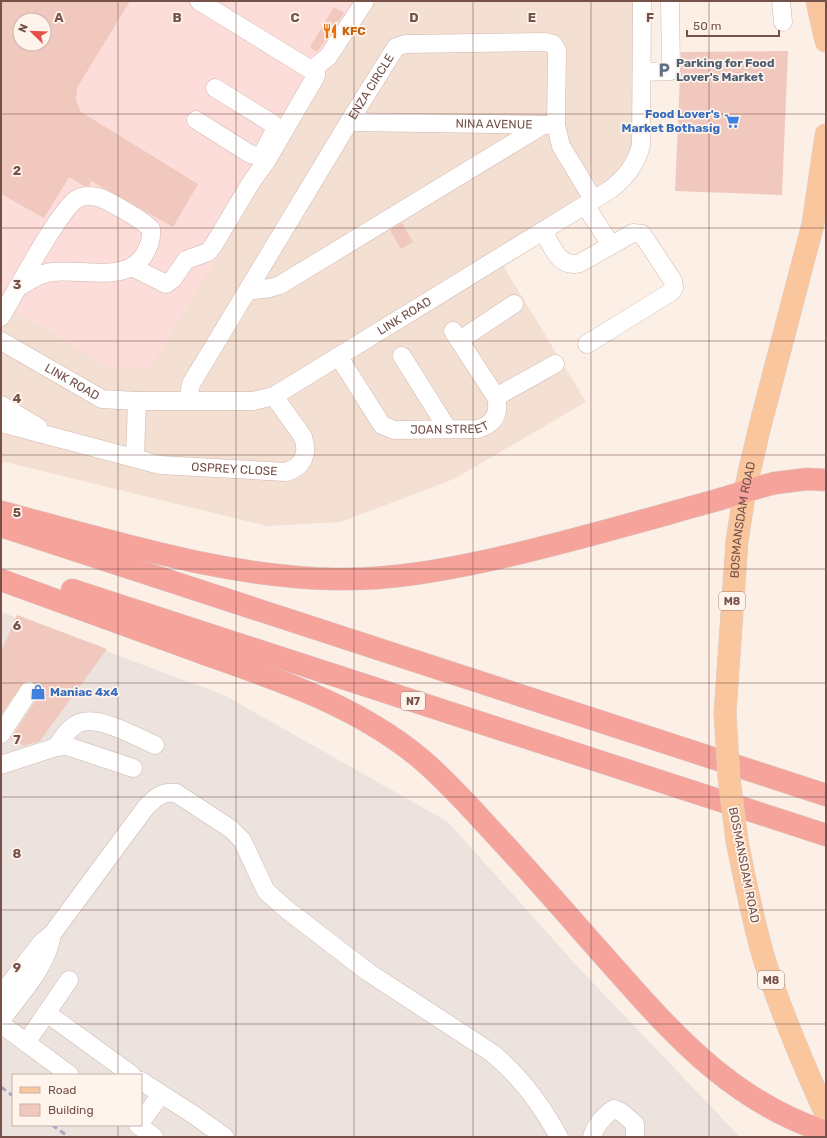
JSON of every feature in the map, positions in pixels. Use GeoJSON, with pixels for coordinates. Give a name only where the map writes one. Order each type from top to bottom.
{"type":"FeatureCollection","features":[{"type":"Feature","properties":{"kind":"highway"},"geometry":{"type":"LineString","coordinates":[[1,512],[162,553],[222,566],[271,575],[337,579],[397,576],[478,562],[565,541],[708,503],[745,490],[775,483],[807,479],[826,480]]}},
{"type":"Feature","properties":{"kind":"highway"},"geometry":{"type":"LineString","coordinates":[[1,526],[826,795]]}},
{"type":"Feature","properties":{"kind":"highway","name":"N7"},"geometry":{"type":"LineString","coordinates":[[1,566],[826,835]]}},
{"type":"Feature","properties":{"kind":"highway"},"geometry":{"type":"LineString","coordinates":[[1,580],[270,677],[324,699],[375,726],[398,741],[421,759],[460,796],[652,1010],[700,1057],[754,1100],[784,1116],[826,1132]]}},
{"type":"Feature","properties":{"kind":"main road"},"geometry":{"type":"LineString","coordinates":[[817,1],[826,41]]}},
{"type":"Feature","properties":{"kind":"main road","name":"BOSMANSDAM ROAD"},"geometry":{"type":"LineString","coordinates":[[826,135],[813,224],[760,426],[745,490],[735,564],[725,712],[729,778],[737,841],[752,912],[765,961],[802,1061],[826,1114]]}},
{"type":"Feature","properties":{"kind":"street"},"geometry":{"type":"LineString","coordinates":[[132,267],[166,284],[173,279],[186,260],[208,252],[289,123],[316,76],[316,73],[199,1]]}},
{"type":"Feature","properties":{"kind":"street"},"geometry":{"type":"LineString","coordinates":[[311,70],[328,58],[365,1]]}},
{"type":"Feature","properties":{"kind":"street","name":"LINK ROAD"},"geometry":{"type":"LineString","coordinates":[[1,341],[96,397],[109,401],[253,400],[274,396],[611,189],[626,176],[638,154],[641,145],[642,1]]}},
{"type":"Feature","properties":{"kind":"street"},"geometry":{"type":"LineString","coordinates":[[642,72],[671,71],[670,1]]}},
{"type":"Feature","properties":{"kind":"street"},"geometry":{"type":"LineString","coordinates":[[781,1],[784,22]]}},
{"type":"Feature","properties":{"kind":"street","name":"ENZA CIRCLE"},"geometry":{"type":"LineString","coordinates":[[188,400],[191,384],[391,53],[400,45],[545,42],[552,44],[557,50],[550,125]]}},
{"type":"Feature","properties":{"kind":"street"},"geometry":{"type":"LineString","coordinates":[[196,120],[250,154],[259,156],[263,153],[276,128],[274,124],[215,88]]}},
{"type":"Feature","properties":{"kind":"street"},"geometry":{"type":"LineString","coordinates":[[252,93],[251,98],[253,102],[289,123]]}},
{"type":"Feature","properties":{"kind":"street","name":"NINA AVENUE"},"geometry":{"type":"LineString","coordinates":[[349,122],[550,125]]}},
{"type":"Feature","properties":{"kind":"street"},"geometry":{"type":"LineString","coordinates":[[248,291],[280,285],[550,125],[611,245]]}},
{"type":"Feature","properties":{"kind":"street"},"geometry":{"type":"LineString","coordinates":[[1,317],[19,287],[65,211],[79,198],[86,196],[101,198],[142,221],[150,229],[151,240],[141,260],[132,267],[123,271],[53,272],[41,275],[19,287]]}},
{"type":"Feature","properties":{"kind":"street"},"geometry":{"type":"LineString","coordinates":[[543,231],[562,261],[570,265],[580,263],[633,233],[642,234],[673,281],[674,288],[662,299],[587,344]]}},
{"type":"Feature","properties":{"kind":"street"},"geometry":{"type":"LineString","coordinates":[[514,304],[457,335],[496,397],[555,364]]}},
{"type":"Feature","properties":{"kind":"street"},"geometry":{"type":"LineString","coordinates":[[402,356],[447,428]]}},
{"type":"Feature","properties":{"kind":"street","name":"JOAN STREET"},"geometry":{"type":"LineString","coordinates":[[339,357],[382,425],[394,430],[447,428],[478,429],[489,425],[493,421],[498,410],[496,397]]}},
{"type":"Feature","properties":{"kind":"street","name":"OSPREY CLOSE"},"geometry":{"type":"LineString","coordinates":[[1,423],[160,465],[286,472],[294,470],[300,465],[304,457],[305,444],[303,437],[274,396]]}},
{"type":"Feature","properties":{"kind":"street"},"geometry":{"type":"LineString","coordinates":[[135,458],[138,401]]}},
{"type":"Feature","properties":{"kind":"street","name":"OSPREY CLOSE"},"geometry":{"type":"LineString","coordinates":[[1,405],[55,438]]}},
{"type":"Feature","properties":{"kind":"street"},"geometry":{"type":"LineString","coordinates":[[1,734],[29,691]]}},
{"type":"Feature","properties":{"kind":"street"},"geometry":{"type":"LineString","coordinates":[[56,747],[69,730],[78,723],[90,720],[100,722],[155,745]]}},
{"type":"Feature","properties":{"kind":"street"},"geometry":{"type":"LineString","coordinates":[[1,765],[56,747],[67,746],[133,768]]}},
{"type":"Feature","properties":{"kind":"street"},"geometry":{"type":"LineString","coordinates":[[1,995],[42,942],[52,934],[146,807],[162,794],[168,792],[176,793],[231,830],[242,840],[266,891],[286,909],[368,972],[492,1053],[505,1064],[550,1119],[559,1137]]}},
{"type":"Feature","properties":{"kind":"street"},"geometry":{"type":"LineString","coordinates":[[1,1020],[38,968],[49,947],[52,934]]}},
{"type":"Feature","properties":{"kind":"street"},"geometry":{"type":"LineString","coordinates":[[26,1043],[48,1014],[69,980]]}},
{"type":"Feature","properties":{"kind":"street"},"geometry":{"type":"LineString","coordinates":[[48,1014],[131,1074]]}},
{"type":"Feature","properties":{"kind":"street"},"geometry":{"type":"LineString","coordinates":[[1,1024],[69,1074]]}},
{"type":"Feature","properties":{"kind":"street"},"geometry":{"type":"LineString","coordinates":[[142,1082],[225,1137]]}},
{"type":"Feature","properties":{"kind":"street"},"geometry":{"type":"LineString","coordinates":[[142,1121],[161,1094]]}},
{"type":"Feature","properties":{"kind":"street"},"geometry":{"type":"LineString","coordinates":[[592,1137],[594,1131],[606,1114],[614,1109],[621,1112],[635,1124],[635,1137]]}},
{"type":"Feature","properties":{"kind":"street"},"geometry":{"type":"LineString","coordinates":[[139,1126],[154,1137]]}},
{"type":"Feature","properties":{"kind":"shaded area"},"geometry":{"type":"Polygon","coordinates":[[[1,1],[350,1],[365,11],[150,369],[106,366],[1,302],[1,1]]]}},
{"type":"Feature","properties":{"kind":"shaded area"},"geometry":{"type":"Polygon","coordinates":[[[350,1],[645,1],[637,163],[499,259],[586,402],[454,479],[341,522],[267,526],[1,461],[1,302],[106,365],[365,10],[350,1]]]}},
{"type":"Feature","properties":{"kind":"shaded area"},"geometry":{"type":"Polygon","coordinates":[[[1,612],[224,695],[448,822],[577,966],[740,1137],[1,1137],[1,612]]]}},
{"type":"Feature","properties":{"kind":"building"},"geometry":{"type":"Polygon","coordinates":[[[1,1],[130,1],[77,88],[76,100],[81,112],[198,184],[173,227],[91,181],[89,186],[84,186],[69,177],[44,218],[1,194],[1,1]]]}},
{"type":"Feature","properties":{"kind":"building"},"geometry":{"type":"Polygon","coordinates":[[[334,7],[344,13],[317,52],[310,47],[334,7]]]}},
{"type":"Feature","properties":{"kind":"building","name":"Food Lover's Market Bothasig"},"geometry":{"type":"Polygon","coordinates":[[[788,51],[782,195],[675,191],[681,52],[788,51]]]}},
{"type":"Feature","properties":{"kind":"building"},"geometry":{"type":"Polygon","coordinates":[[[402,223],[413,242],[401,249],[390,230],[402,223]]]}},
{"type":"Feature","properties":{"kind":"building","name":"Maniac 4x4"},"geometry":{"type":"Polygon","coordinates":[[[17,615],[107,649],[40,741],[24,746],[14,738],[12,740],[10,739],[38,697],[38,686],[30,681],[24,682],[1,715],[1,652],[17,615]]]}},
{"type":"Feature","properties":{"kind":"railway"},"geometry":{"type":"LineString","coordinates":[[1,1087],[12,1095]]}},
{"type":"Feature","properties":{"kind":"railway"},"geometry":{"type":"LineString","coordinates":[[53,1126],[69,1137]]}},
{"type":"Feature","properties":{"kind":"place","name":"KFC"},"geometry":{"type":"Point","coordinates":[330,31]}},
{"type":"Feature","properties":{"kind":"place","name":"Parking for Food Lover's Market"},"geometry":{"type":"Point","coordinates":[664,70]}},
{"type":"Feature","properties":{"kind":"place","name":"Food Lover's Market Bothasig"},"geometry":{"type":"Point","coordinates":[732,121]}},
{"type":"Feature","properties":{"kind":"place","name":"Maniac 4x4"},"geometry":{"type":"Point","coordinates":[38,692]}}]}
